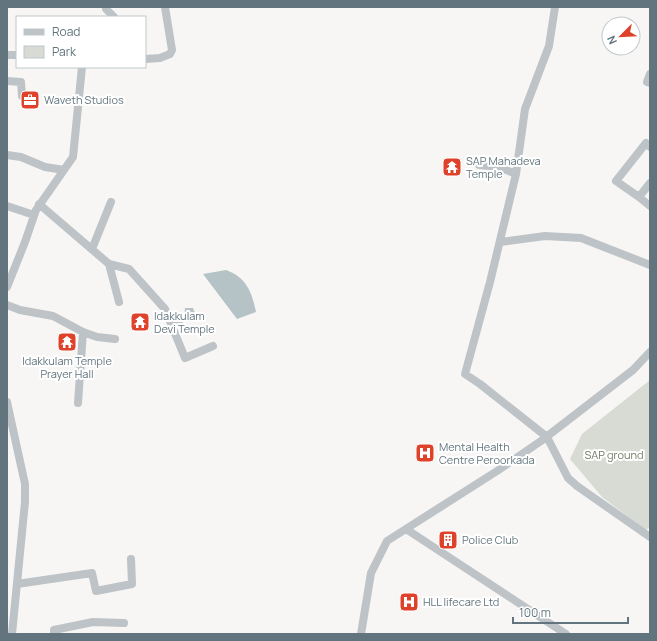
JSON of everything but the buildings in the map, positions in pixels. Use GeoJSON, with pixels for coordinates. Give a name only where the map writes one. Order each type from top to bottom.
{"type":"FeatureCollection","features":[{"type":"Feature","properties":{"kind":"street"},"geometry":{"type":"LineString","coordinates":[[106,7],[106,9],[113,16]]}},
{"type":"Feature","properties":{"kind":"street"},"geometry":{"type":"LineString","coordinates":[[146,59],[160,58],[170,54],[172,50],[165,7]]}},
{"type":"Feature","properties":{"kind":"street"},"geometry":{"type":"LineString","coordinates":[[555,7],[549,46],[525,109],[516,174],[500,242],[465,374],[480,384],[547,437],[568,478],[577,486],[650,536]]}},
{"type":"Feature","properties":{"kind":"street"},"geometry":{"type":"LineString","coordinates":[[7,287],[26,242],[39,204],[73,157],[82,68]]}},
{"type":"Feature","properties":{"kind":"street"},"geometry":{"type":"LineString","coordinates":[[650,74],[647,82],[650,82]]}},
{"type":"Feature","properties":{"kind":"street"},"geometry":{"type":"LineString","coordinates":[[7,81],[21,82],[22,96]]}},
{"type":"Feature","properties":{"kind":"street"},"geometry":{"type":"LineString","coordinates":[[650,147],[646,143],[616,181],[650,206]]}},
{"type":"Feature","properties":{"kind":"street"},"geometry":{"type":"LineString","coordinates":[[7,155],[21,157],[45,167],[64,170]]}},
{"type":"Feature","properties":{"kind":"street"},"geometry":{"type":"LineString","coordinates":[[479,165],[499,167],[516,174]]}},
{"type":"Feature","properties":{"kind":"street"},"geometry":{"type":"LineString","coordinates":[[639,197],[650,183]]}},
{"type":"Feature","properties":{"kind":"street"},"geometry":{"type":"LineString","coordinates":[[92,249],[111,202]]}},
{"type":"Feature","properties":{"kind":"street"},"geometry":{"type":"LineString","coordinates":[[39,204],[109,264],[129,269],[165,308],[185,358],[213,346]]}},
{"type":"Feature","properties":{"kind":"street"},"geometry":{"type":"LineString","coordinates":[[7,206],[34,215]]}},
{"type":"Feature","properties":{"kind":"street"},"geometry":{"type":"LineString","coordinates":[[500,242],[545,236],[581,238],[650,265]]}},
{"type":"Feature","properties":{"kind":"street"},"geometry":{"type":"LineString","coordinates":[[109,264],[119,302]]}},
{"type":"Feature","properties":{"kind":"street"},"geometry":{"type":"LineString","coordinates":[[7,305],[20,310],[53,316],[83,332],[97,337],[115,339]]}},
{"type":"Feature","properties":{"kind":"street"},"geometry":{"type":"LineString","coordinates":[[171,324],[183,318]]}},
{"type":"Feature","properties":{"kind":"street"},"geometry":{"type":"LineString","coordinates":[[78,403],[83,332]]}},
{"type":"Feature","properties":{"kind":"street"},"geometry":{"type":"LineString","coordinates":[[361,634],[371,573],[387,541],[497,472],[547,437],[633,370],[650,352]]}},
{"type":"Feature","properties":{"kind":"street"},"geometry":{"type":"LineString","coordinates":[[7,402],[10,431],[25,484],[25,502],[11,632]]}},
{"type":"Feature","properties":{"kind":"street"},"geometry":{"type":"LineString","coordinates":[[406,529],[566,634]]}},
{"type":"Feature","properties":{"kind":"street"},"geometry":{"type":"LineString","coordinates":[[17,584],[92,573],[96,591],[132,584],[131,559]]}},
{"type":"Feature","properties":{"kind":"street"},"geometry":{"type":"LineString","coordinates":[[54,634],[54,630],[93,622],[124,623]]}},
{"type":"Feature","properties":{"kind":"green space","name":"SAP ground"},"geometry":{"type":"Polygon","coordinates":[[[650,380],[650,527],[646,530],[602,497],[570,459],[582,434],[650,380]]]}},
{"type":"Feature","properties":{"kind":"shaded area"},"geometry":{"type":"Polygon","coordinates":[[[226,270],[239,277],[247,286],[256,312],[237,319],[203,274],[226,270]]]}},
{"type":"Feature","properties":{"kind":"shaded area"},"geometry":{"type":"Polygon","coordinates":[[[185,308],[193,308],[196,316],[192,322],[184,321],[185,308]]]}},
{"type":"Feature","properties":{"kind":"place","name":"Waveth Studios"},"geometry":{"type":"Point","coordinates":[30,100]}},
{"type":"Feature","properties":{"kind":"place","name":"SAP Mahadeva Temple"},"geometry":{"type":"Point","coordinates":[452,167]}},
{"type":"Feature","properties":{"kind":"place","name":"Idakkulam Devi Temple"},"geometry":{"type":"Point","coordinates":[140,322]}},
{"type":"Feature","properties":{"kind":"place","name":"Idakkulam Temple Prayer Hall"},"geometry":{"type":"Point","coordinates":[67,342]}},
{"type":"Feature","properties":{"kind":"place","name":"Mental Health Centre Peroorkada"},"geometry":{"type":"Point","coordinates":[425,453]}},
{"type":"Feature","properties":{"kind":"place","name":"Police Club"},"geometry":{"type":"Point","coordinates":[448,540]}},
{"type":"Feature","properties":{"kind":"place","name":"HLL lifecare Ltd"},"geometry":{"type":"Point","coordinates":[409,602]}}]}
